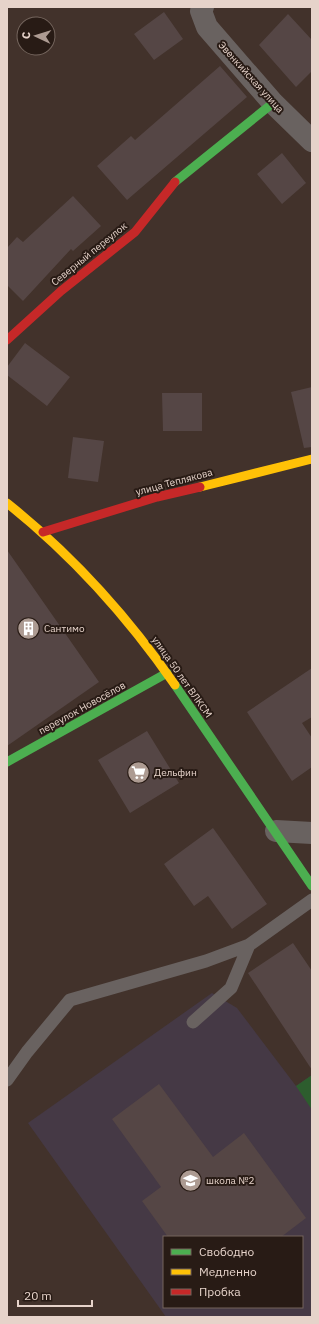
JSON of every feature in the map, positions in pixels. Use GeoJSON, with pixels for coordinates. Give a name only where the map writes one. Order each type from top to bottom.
{"type":"FeatureCollection","features":[{"type":"Feature","properties":{"kind":"main road","name":"Северный переулок"},"geometry":{"type":"LineString","coordinates":[[7,340],[61,291],[135,232],[175,182],[273,103]]}},
{"type":"Feature","properties":{"kind":"main road","name":"улица Теплякова"},"geometry":{"type":"LineString","coordinates":[[42,532],[157,497],[312,459]]}},
{"type":"Feature","properties":{"kind":"main road","name":"улица 50 лет ВЛКСМ"},"geometry":{"type":"LineString","coordinates":[[7,503],[42,532],[126,618],[167,673],[312,886]]}},
{"type":"Feature","properties":{"kind":"main road","name":"переулок Новосёлов"},"geometry":{"type":"LineString","coordinates":[[7,762],[167,673]]}},
{"type":"Feature","properties":{"kind":"street","name":"Эвенкийская улица"},"geometry":{"type":"LineString","coordinates":[[202,7],[201,11],[207,27],[273,103],[312,141]]}},
{"type":"Feature","properties":{"kind":"street"},"geometry":{"type":"LineString","coordinates":[[276,831],[312,833]]}},
{"type":"Feature","properties":{"kind":"lane"},"geometry":{"type":"LineString","coordinates":[[7,1080],[27,1052],[70,1000],[206,961],[249,945],[312,900]]}},
{"type":"Feature","properties":{"kind":"lane"},"geometry":{"type":"LineString","coordinates":[[193,1022],[231,988],[249,945]]}},
{"type":"Feature","properties":{"kind":"shaded area","name":"школа №2"},"geometry":{"type":"Polygon","coordinates":[[[212,993],[237,1008],[296,1086],[312,1075],[312,1317],[166,1317],[28,1123],[212,993]]]}},
{"type":"Feature","properties":{"kind":"green space"},"geometry":{"type":"Polygon","coordinates":[[[312,1075],[312,1110],[296,1086],[312,1075]]]}},
{"type":"Feature","properties":{"kind":"building"},"geometry":{"type":"Polygon","coordinates":[[[164,12],[183,39],[154,60],[134,34],[164,12]]]}},
{"type":"Feature","properties":{"kind":"building"},"geometry":{"type":"Polygon","coordinates":[[[288,14],[312,40],[312,71],[296,87],[259,45],[288,14]]]}},
{"type":"Feature","properties":{"kind":"building"},"geometry":{"type":"Polygon","coordinates":[[[220,66],[247,97],[127,200],[97,166],[131,136],[135,140],[220,66]]]}},
{"type":"Feature","properties":{"kind":"building"},"geometry":{"type":"Polygon","coordinates":[[[282,153],[306,183],[282,204],[257,174],[282,153]]]}},
{"type":"Feature","properties":{"kind":"building"},"geometry":{"type":"Polygon","coordinates":[[[73,196],[101,226],[73,251],[71,249],[23,301],[7,285],[7,248],[17,237],[23,242],[73,196]]]}},
{"type":"Feature","properties":{"kind":"building"},"geometry":{"type":"Polygon","coordinates":[[[25,343],[70,377],[47,406],[7,375],[7,367],[25,343]]]}},
{"type":"Feature","properties":{"kind":"building"},"geometry":{"type":"Polygon","coordinates":[[[312,387],[312,447],[304,448],[291,392],[312,387]]]}},
{"type":"Feature","properties":{"kind":"building"},"geometry":{"type":"Polygon","coordinates":[[[162,393],[202,393],[202,431],[163,431],[162,393]]]}},
{"type":"Feature","properties":{"kind":"building"},"geometry":{"type":"Polygon","coordinates":[[[73,437],[104,441],[98,482],[68,478],[73,437]]]}},
{"type":"Feature","properties":{"kind":"building","name":"Сантимо"},"geometry":{"type":"Polygon","coordinates":[[[7,550],[99,682],[7,746],[7,550]]]}},
{"type":"Feature","properties":{"kind":"building"},"geometry":{"type":"Polygon","coordinates":[[[312,668],[312,717],[302,723],[312,738],[312,767],[292,781],[247,712],[312,668]]]}},
{"type":"Feature","properties":{"kind":"building","name":"Дельфин"},"geometry":{"type":"Polygon","coordinates":[[[147,731],[179,783],[130,813],[98,760],[147,731]]]}},
{"type":"Feature","properties":{"kind":"building"},"geometry":{"type":"Polygon","coordinates":[[[213,828],[267,904],[232,929],[208,896],[194,906],[164,864],[213,828]]]}},
{"type":"Feature","properties":{"kind":"building"},"geometry":{"type":"Polygon","coordinates":[[[293,943],[312,971],[312,1070],[248,973],[293,943]]]}},
{"type":"Feature","properties":{"kind":"building"},"geometry":{"type":"Polygon","coordinates":[[[159,1084],[213,1157],[244,1133],[306,1218],[282,1236],[167,1236],[142,1201],[161,1187],[112,1119],[159,1084]]]}},
{"type":"Feature","properties":{"kind":"traffic: fast"},"geometry":{"type":"LineString","coordinates":[[175,182],[273,103]]}},
{"type":"Feature","properties":{"kind":"traffic: fast"},"geometry":{"type":"LineString","coordinates":[[7,762],[167,673]]}},
{"type":"Feature","properties":{"kind":"traffic: fast"},"geometry":{"type":"LineString","coordinates":[[175,685],[312,886]]}},
{"type":"Feature","properties":{"kind":"traffic: slow"},"geometry":{"type":"LineString","coordinates":[[200,487],[312,459]]}},
{"type":"Feature","properties":{"kind":"traffic: slow"},"geometry":{"type":"LineString","coordinates":[[7,503],[54,544],[98,588],[138,635],[175,685]]}},
{"type":"Feature","properties":{"kind":"traffic: jam"},"geometry":{"type":"LineString","coordinates":[[7,340],[61,291],[135,232],[175,182]]}},
{"type":"Feature","properties":{"kind":"traffic: jam"},"geometry":{"type":"LineString","coordinates":[[43,532],[157,497],[200,487]]}},
{"type":"Feature","properties":{"kind":"place","name":"Сантимо"},"geometry":{"type":"Point","coordinates":[28,628]}},
{"type":"Feature","properties":{"kind":"place","name":"Дельфин"},"geometry":{"type":"Point","coordinates":[138,772]}},
{"type":"Feature","properties":{"kind":"place","name":"школа №2"},"geometry":{"type":"Point","coordinates":[190,1180]}}]}
